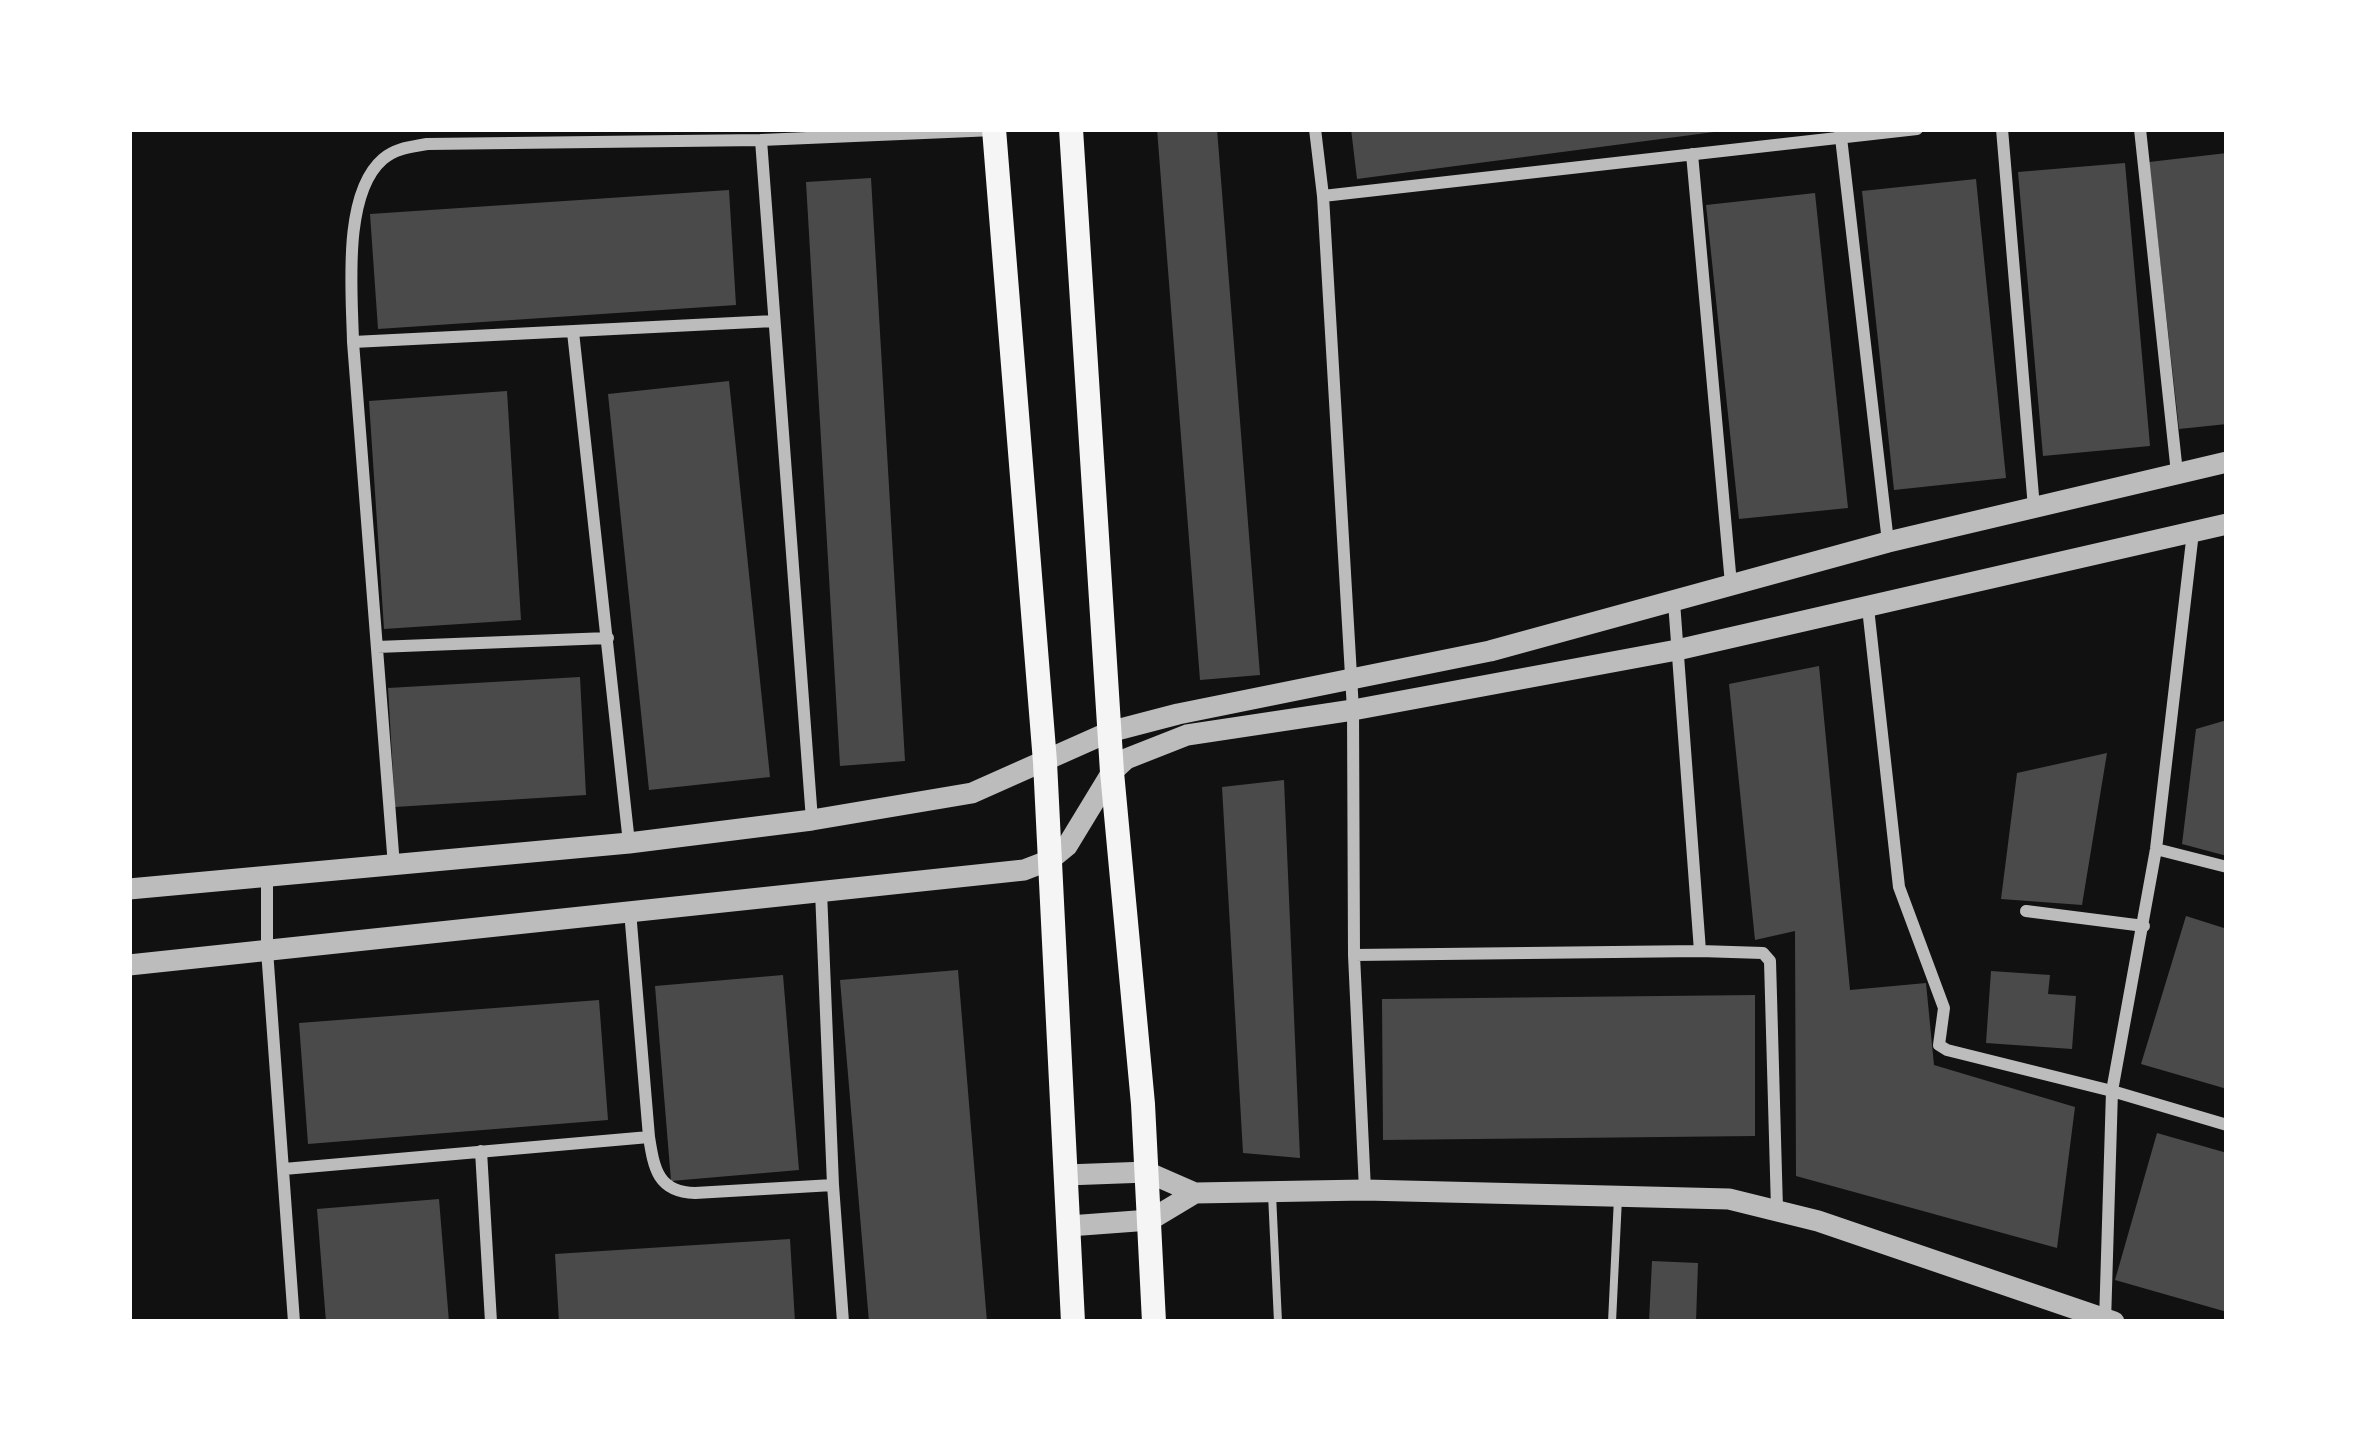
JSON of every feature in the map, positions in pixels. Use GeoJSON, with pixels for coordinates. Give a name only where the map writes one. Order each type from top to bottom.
{"type":"FeatureCollection","features":[{"type":"Feature","properties":{"kind":"main road"},"geometry":{"type":"LineString","coordinates":[[1071,129],[1109,732],[1147,1172],[1154,1322]]}},
{"type":"Feature","properties":{"kind":"main road"},"geometry":{"type":"LineString","coordinates":[[994,130],[1045,762],[1073,1322]]}},
{"type":"Feature","properties":{"kind":"street"},"geometry":{"type":"LineString","coordinates":[[1315,129],[1323,196],[1353,710],[1354,955],[1365,1190]]}},
{"type":"Feature","properties":{"kind":"street"},"geometry":{"type":"LineString","coordinates":[[1323,196],[1840,133],[1917,129]]}},
{"type":"Feature","properties":{"kind":"street"},"geometry":{"type":"LineString","coordinates":[[2002,129],[2034,508]]}},
{"type":"Feature","properties":{"kind":"street"},"geometry":{"type":"LineString","coordinates":[[2140,129],[2177,472]]}},
{"type":"Feature","properties":{"kind":"street"},"geometry":{"type":"LineString","coordinates":[[394,866],[353,342],[352,259],[362,190],[380,160],[400,148],[427,144],[761,140],[994,130]]}},
{"type":"Feature","properties":{"kind":"street"},"geometry":{"type":"LineString","coordinates":[[1840,133],[1888,542]]}},
{"type":"Feature","properties":{"kind":"street"},"geometry":{"type":"LineString","coordinates":[[761,140],[812,820]]}},
{"type":"Feature","properties":{"kind":"street"},"geometry":{"type":"LineString","coordinates":[[1692,154],[1731,584]]}},
{"type":"Feature","properties":{"kind":"street"},"geometry":{"type":"LineString","coordinates":[[353,342],[774,321]]}},
{"type":"Feature","properties":{"kind":"street"},"geometry":{"type":"LineString","coordinates":[[573,332],[629,843]]}},
{"type":"Feature","properties":{"kind":"street"},"geometry":{"type":"LineString","coordinates":[[129,889],[629,843],[972,794],[1109,732],[1178,713],[1490,652],[1888,542],[2227,462]]}},
{"type":"Feature","properties":{"kind":"street"},"geometry":{"type":"LineString","coordinates":[[129,965],[630,909],[1003,874],[1049,860],[1067,846],[1112,772],[1126,759],[1187,735],[1353,710],[1677,650],[2227,524]]}},
{"type":"Feature","properties":{"kind":"street"},"geometry":{"type":"LineString","coordinates":[[1066,1175],[1147,1172],[1195,1193],[1365,1190],[1729,1199],[1777,1209],[2108,1321],[2112,1091],[2156,849],[2193,532]]}},
{"type":"Feature","properties":{"kind":"street"},"geometry":{"type":"LineString","coordinates":[[1674,602],[1700,951]]}},
{"type":"Feature","properties":{"kind":"street"},"geometry":{"type":"LineString","coordinates":[[1868,608],[1900,887],[1944,1008],[1940,1045],[2227,1125]]}},
{"type":"Feature","properties":{"kind":"street"},"geometry":{"type":"LineString","coordinates":[[377,647],[608,638]]}},
{"type":"Feature","properties":{"kind":"street"},"geometry":{"type":"LineString","coordinates":[[2156,849],[2227,867]]}},
{"type":"Feature","properties":{"kind":"street"},"geometry":{"type":"LineString","coordinates":[[266,879],[294,1322]]}},
{"type":"Feature","properties":{"kind":"street"},"geometry":{"type":"LineString","coordinates":[[821,890],[843,1322]]}},
{"type":"Feature","properties":{"kind":"street"},"geometry":{"type":"LineString","coordinates":[[630,909],[649,1137],[654,1172],[661,1182],[680,1192],[833,1185]]}},
{"type":"Feature","properties":{"kind":"street"},"geometry":{"type":"LineString","coordinates":[[2026,911],[2144,926]]}},
{"type":"Feature","properties":{"kind":"street"},"geometry":{"type":"LineString","coordinates":[[1354,955],[1763,953],[1770,961],[1777,1209]]}},
{"type":"Feature","properties":{"kind":"street"},"geometry":{"type":"LineString","coordinates":[[284,1169],[649,1137]]}},
{"type":"Feature","properties":{"kind":"street"},"geometry":{"type":"LineString","coordinates":[[481,1151],[491,1322]]}},
{"type":"Feature","properties":{"kind":"street"},"geometry":{"type":"LineString","coordinates":[[1070,1226],[1150,1220],[1195,1193]]}},
{"type":"Feature","properties":{"kind":"lane"},"geometry":{"type":"LineString","coordinates":[[1271,1192],[1278,1322]]}},
{"type":"Feature","properties":{"kind":"lane"},"geometry":{"type":"LineString","coordinates":[[1612,1322],[1618,1196]]}},
{"type":"Feature","properties":{"kind":"building"},"geometry":{"type":"Polygon","coordinates":[[[1157,129],[1217,129],[1260,675],[1200,680],[1157,129]]]}},
{"type":"Feature","properties":{"kind":"building"},"geometry":{"type":"Polygon","coordinates":[[[1351,129],[1714,129],[1714,132],[1357,179],[1351,129]]]}},
{"type":"Feature","properties":{"kind":"building"},"geometry":{"type":"Polygon","coordinates":[[[2227,153],[2227,424],[2179,429],[2149,162],[2227,153]]]}},
{"type":"Feature","properties":{"kind":"building"},"geometry":{"type":"Polygon","coordinates":[[[2125,163],[2150,446],[2043,456],[2018,172],[2125,163]]]}},
{"type":"Feature","properties":{"kind":"building"},"geometry":{"type":"Polygon","coordinates":[[[871,178],[905,761],[840,766],[806,182],[871,178]]]}},
{"type":"Feature","properties":{"kind":"building"},"geometry":{"type":"Polygon","coordinates":[[[1976,179],[2006,478],[1894,490],[1862,191],[1976,179]]]}},
{"type":"Feature","properties":{"kind":"building"},"geometry":{"type":"Polygon","coordinates":[[[729,190],[736,305],[378,329],[370,214],[729,190]]]}},
{"type":"Feature","properties":{"kind":"building"},"geometry":{"type":"Polygon","coordinates":[[[1815,193],[1848,508],[1739,519],[1706,205],[1815,193]]]}},
{"type":"Feature","properties":{"kind":"building"},"geometry":{"type":"Polygon","coordinates":[[[729,381],[770,777],[649,790],[608,394],[729,381]]]}},
{"type":"Feature","properties":{"kind":"building"},"geometry":{"type":"Polygon","coordinates":[[[507,391],[521,620],[384,629],[369,401],[507,391]]]}},
{"type":"Feature","properties":{"kind":"building"},"geometry":{"type":"Polygon","coordinates":[[[1819,666],[1850,990],[1926,983],[1934,1065],[2075,1107],[2057,1248],[1796,1176],[1795,931],[1755,940],[1729,684],[1819,666]]]}},
{"type":"Feature","properties":{"kind":"building"},"geometry":{"type":"Polygon","coordinates":[[[580,677],[586,795],[395,807],[388,688],[580,677]]]}},
{"type":"Feature","properties":{"kind":"building"},"geometry":{"type":"Polygon","coordinates":[[[2227,720],[2227,856],[2182,844],[2196,729],[2227,720]]]}},
{"type":"Feature","properties":{"kind":"building"},"geometry":{"type":"Polygon","coordinates":[[[2107,753],[2082,905],[2001,899],[2017,773],[2107,753]]]}},
{"type":"Feature","properties":{"kind":"building"},"geometry":{"type":"Polygon","coordinates":[[[1284,780],[1300,1158],[1243,1153],[1222,787],[1284,780]]]}},
{"type":"Feature","properties":{"kind":"building"},"geometry":{"type":"Polygon","coordinates":[[[2186,916],[2227,929],[2227,1089],[2141,1064],[2186,916]]]}},
{"type":"Feature","properties":{"kind":"building"},"geometry":{"type":"Polygon","coordinates":[[[958,970],[987,1322],[869,1322],[840,980],[958,970]]]}},
{"type":"Feature","properties":{"kind":"building"},"geometry":{"type":"Polygon","coordinates":[[[1991,971],[2050,975],[2048,994],[2076,996],[2072,1049],[1986,1043],[1991,971]]]}},
{"type":"Feature","properties":{"kind":"building"},"geometry":{"type":"Polygon","coordinates":[[[783,975],[799,1170],[671,1181],[655,986],[783,975]]]}},
{"type":"Feature","properties":{"kind":"building"},"geometry":{"type":"Polygon","coordinates":[[[1755,995],[1755,1136],[1383,1140],[1382,999],[1755,995]]]}},
{"type":"Feature","properties":{"kind":"building"},"geometry":{"type":"Polygon","coordinates":[[[599,1000],[608,1120],[308,1144],[299,1023],[599,1000]]]}},
{"type":"Feature","properties":{"kind":"building"},"geometry":{"type":"Polygon","coordinates":[[[2157,1133],[2227,1153],[2227,1312],[2115,1280],[2157,1133]]]}},
{"type":"Feature","properties":{"kind":"building"},"geometry":{"type":"Polygon","coordinates":[[[439,1199],[449,1322],[326,1322],[317,1209],[439,1199]]]}},
{"type":"Feature","properties":{"kind":"building"},"geometry":{"type":"Polygon","coordinates":[[[790,1239],[795,1322],[559,1322],[555,1254],[790,1239]]]}},
{"type":"Feature","properties":{"kind":"building"},"geometry":{"type":"Polygon","coordinates":[[[1652,1261],[1698,1263],[1696,1322],[1649,1322],[1652,1261]]]}}]}
